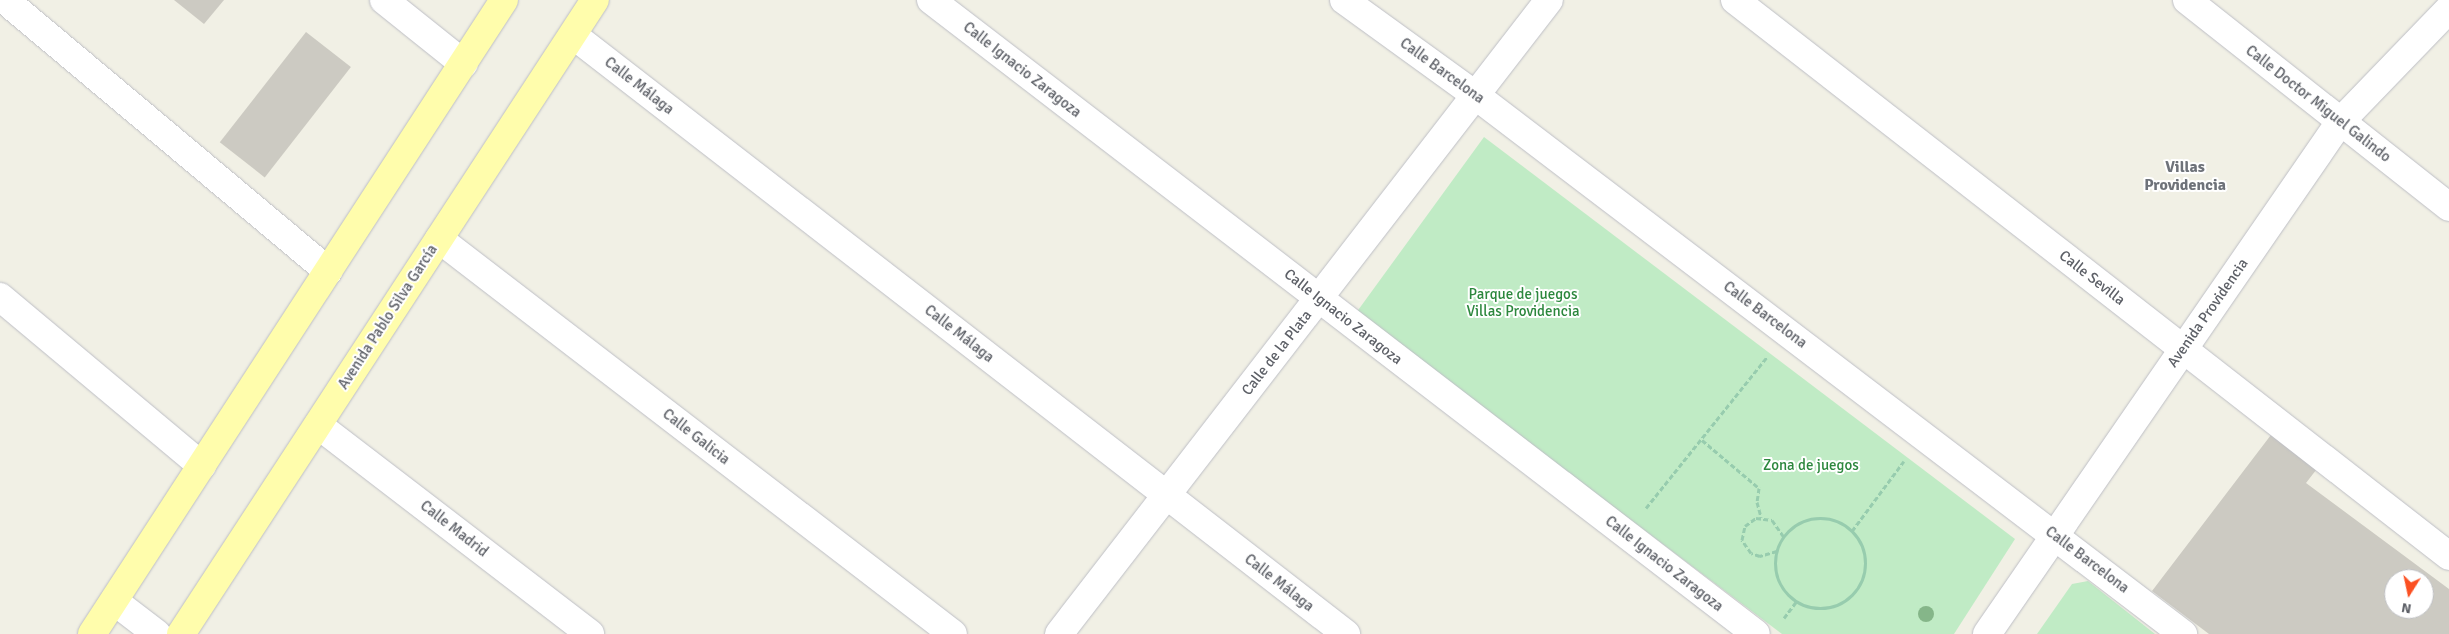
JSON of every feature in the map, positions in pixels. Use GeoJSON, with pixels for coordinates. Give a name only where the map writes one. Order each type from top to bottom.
{"type":"FeatureCollection","features":[{"type":"Feature","properties":{"kind":"main road"},"geometry":{"type":"LineString","coordinates":[[92,634],[504,0]]}},
{"type":"Feature","properties":{"kind":"main road","name":"Avenida Pablo Silva García"},"geometry":{"type":"LineString","coordinates":[[181,634],[595,0]]}},
{"type":"Feature","properties":{"kind":"street"},"geometry":{"type":"LineString","coordinates":[[5,0],[328,271]]}},
{"type":"Feature","properties":{"kind":"street"},"geometry":{"type":"LineString","coordinates":[[384,0],[464,64]]}},
{"type":"Feature","properties":{"kind":"street","name":"Calle Ignacio Zaragoza"},"geometry":{"type":"LineString","coordinates":[[931,0],[1756,634]]}},
{"type":"Feature","properties":{"kind":"street","name":"Calle Barcelona"},"geometry":{"type":"LineString","coordinates":[[1344,0],[1475,95],[2183,634]]}},
{"type":"Feature","properties":{"kind":"street","name":"Calle de la Plata"},"geometry":{"type":"LineString","coordinates":[[1059,634],[1549,0]]}},
{"type":"Feature","properties":{"kind":"street","name":"Calle Sevilla"},"geometry":{"type":"LineString","coordinates":[[1735,0],[2449,556]]}},
{"type":"Feature","properties":{"kind":"street","name":"Calle Doctor Miguel Galindo"},"geometry":{"type":"LineString","coordinates":[[2186,0],[2449,207]]}},
{"type":"Feature","properties":{"kind":"street","name":"Avenida Providencia"},"geometry":{"type":"LineString","coordinates":[[1987,634],[2340,122],[2449,9]]}},
{"type":"Feature","properties":{"kind":"street","name":"Calle Málaga"},"geometry":{"type":"LineString","coordinates":[[573,35],[1346,634]]}},
{"type":"Feature","properties":{"kind":"street","name":"Calle Galicia"},"geometry":{"type":"LineString","coordinates":[[439,239],[953,634]]}},
{"type":"Feature","properties":{"kind":"street"},"geometry":{"type":"LineString","coordinates":[[3,306],[202,466]]}},
{"type":"Feature","properties":{"kind":"street","name":"Calle Madrid"},"geometry":{"type":"LineString","coordinates":[[318,425],[590,634]]}},
{"type":"Feature","properties":{"kind":"street"},"geometry":{"type":"LineString","coordinates":[[114,601],[157,634]]}},
{"type":"Feature","properties":{"kind":"path"},"geometry":{"type":"LineString","coordinates":[[1644,511],[1771,352]]}},
{"type":"Feature","properties":{"kind":"path"},"geometry":{"type":"LineString","coordinates":[[1702,440],[1758,488],[1757,502],[1761,517]]}},
{"type":"Feature","properties":{"kind":"path"},"geometry":{"type":"LineString","coordinates":[[1852,531],[1909,455]]}},
{"type":"Feature","properties":{"kind":"path"},"geometry":{"type":"LineString","coordinates":[[1777,551],[1760,556],[1746,548],[1742,540],[1746,526],[1750,520],[1761,517],[1772,520],[1784,537]]}},
{"type":"Feature","properties":{"kind":"path"},"geometry":{"type":"LineString","coordinates":[[1810,519],[1833,520],[1852,531],[1859,539],[1866,560],[1866,571],[1856,591],[1839,605],[1828,608],[1806,607],[1796,602],[1778,579],[1777,551],[1784,537],[1795,526],[1810,519]]}},
{"type":"Feature","properties":{"kind":"path"},"geometry":{"type":"LineString","coordinates":[[1784,618],[1796,602]]}},
{"type":"Feature","properties":{"kind":"green space","name":"Parque de juegos Villas Providencia"},"geometry":{"type":"Polygon","coordinates":[[[1484,137],[2015,539],[1954,634],[1782,634],[1356,313],[1484,137]]]}},
{"type":"Feature","properties":{"kind":"green space"},"geometry":{"type":"Polygon","coordinates":[[[2088,581],[2155,634],[2037,634],[2072,584],[2088,581]]]}},
{"type":"Feature","properties":{"kind":"building"},"geometry":{"type":"Polygon","coordinates":[[[174,0],[224,0],[204,24],[174,0]]]}},
{"type":"Feature","properties":{"kind":"building"},"geometry":{"type":"Polygon","coordinates":[[[306,32],[351,67],[265,177],[220,142],[306,32]]]}},
{"type":"Feature","properties":{"kind":"building"},"geometry":{"type":"Polygon","coordinates":[[[2277,427],[2323,461],[2306,483],[2422,569],[2384,569],[2384,619],[2434,619],[2434,578],[2449,589],[2449,634],[2209,634],[2152,591],[2277,427]]]}},
{"type":"Feature","properties":{"kind":"district","name":"Villas Providencia"},"geometry":{"type":"Point","coordinates":[2185,176]}},
{"type":"Feature","properties":{"kind":"park label","name":"Zona de juegos"},"geometry":{"type":"Point","coordinates":[1811,466]}}]}
